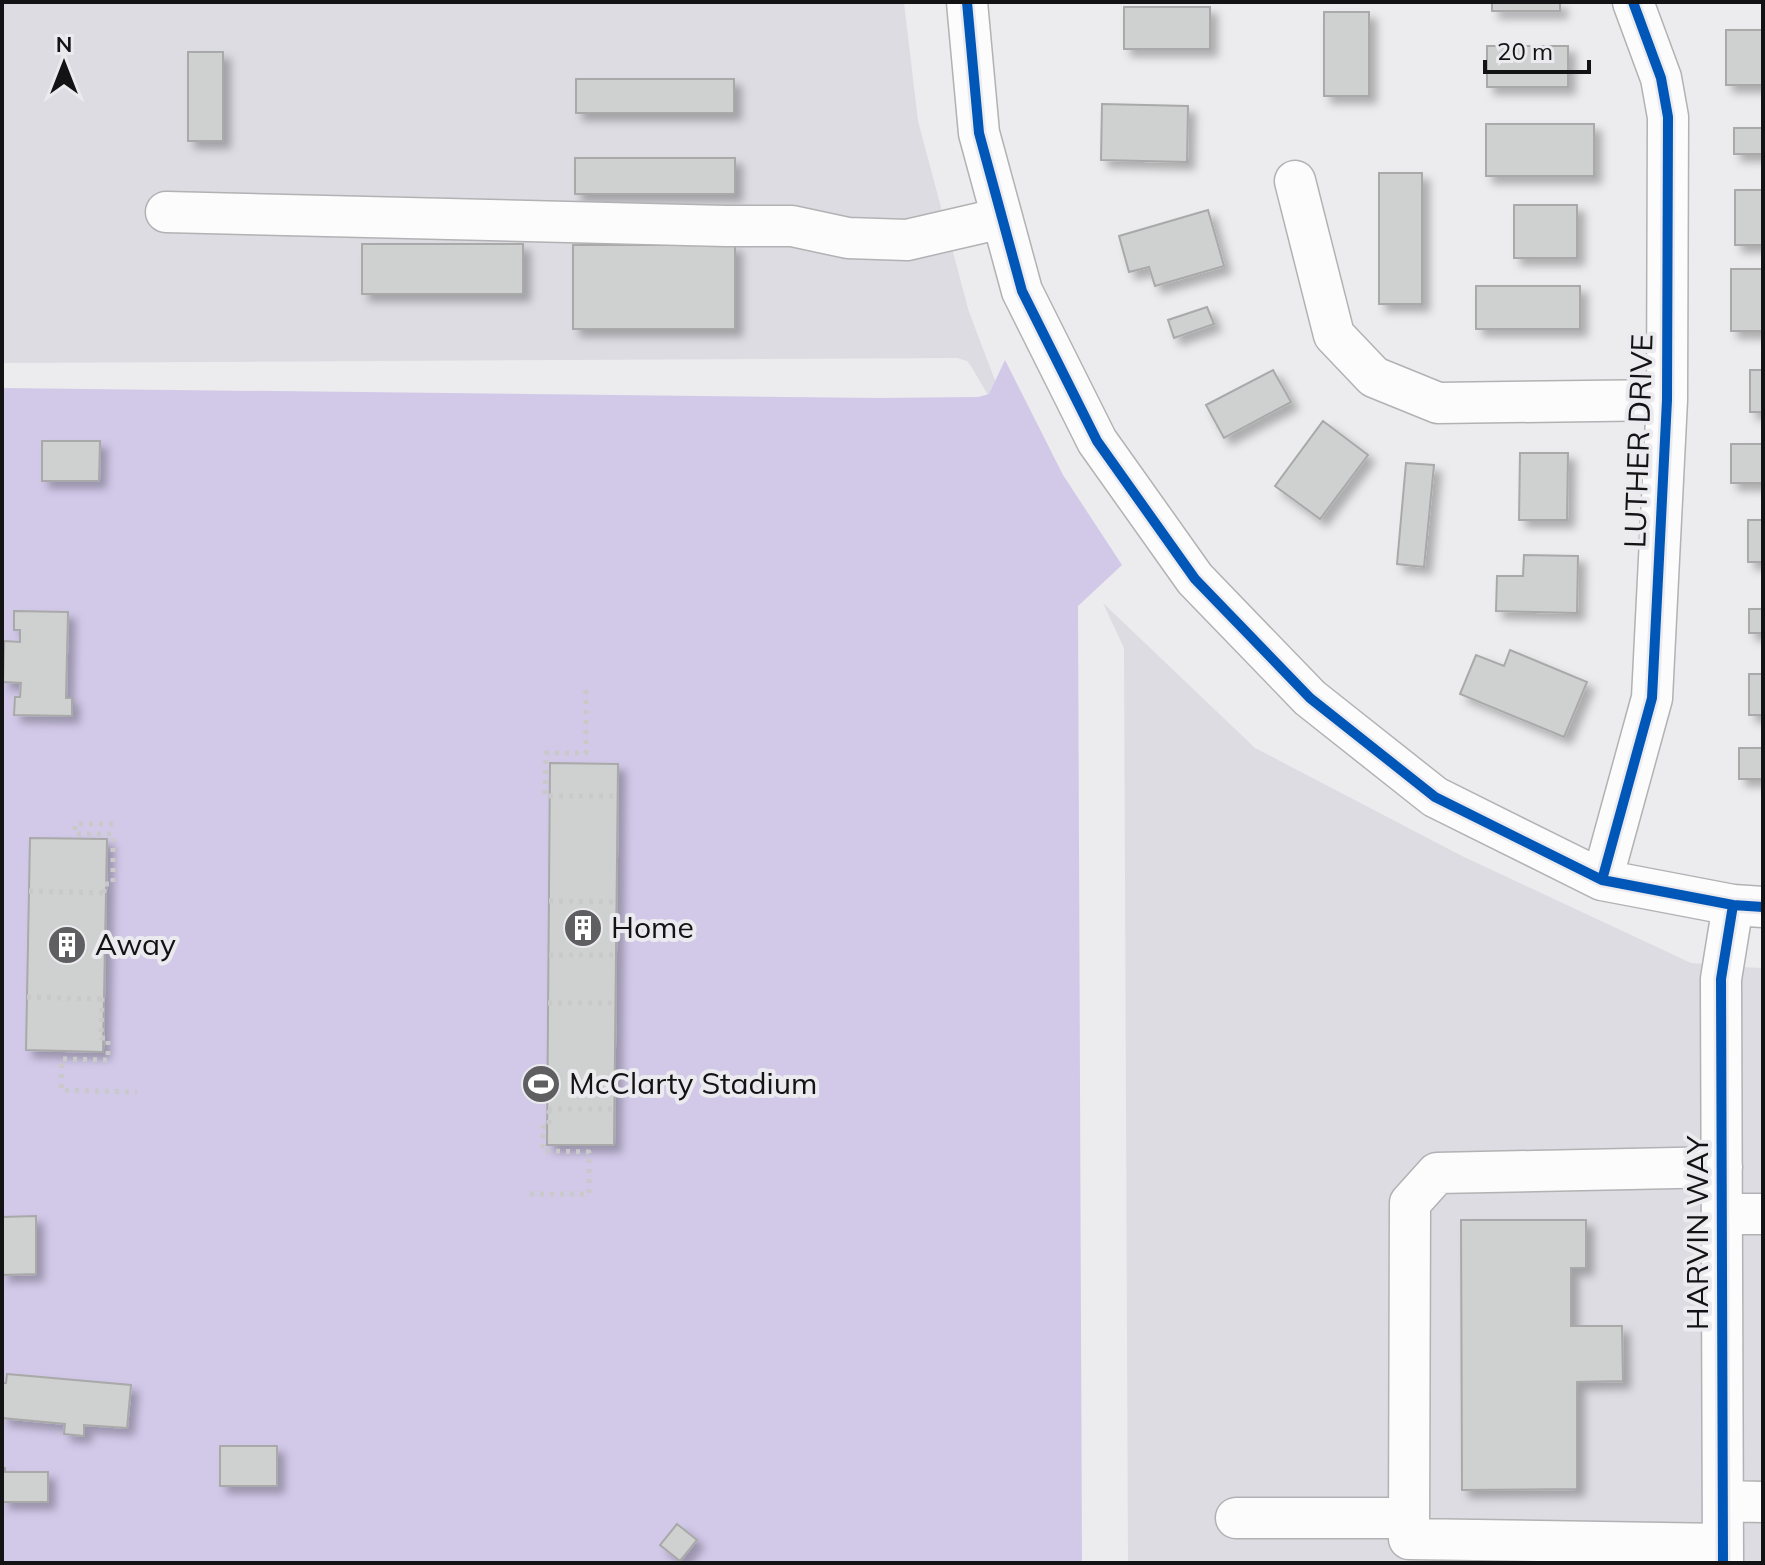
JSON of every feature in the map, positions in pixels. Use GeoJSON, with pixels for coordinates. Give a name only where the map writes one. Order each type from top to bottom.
{"type":"FeatureCollection","features":[{"type":"Feature","properties":{"kind":"street"},"geometry":{"type":"LineString","coordinates":[[967,2],[979,133],[1022,291],[1097,441],[1195,579],[1310,698],[1435,797],[1602,880],[1748,906]]}},
{"type":"Feature","properties":{"kind":"street","name":"LUTHER DRIVE"},"geometry":{"type":"LineString","coordinates":[[1602,880],[1652,698],[1667,400],[1668,117],[1661,78],[1633,2]]}},
{"type":"Feature","properties":{"kind":"street"},"geometry":{"type":"LineString","coordinates":[[1295,181],[1334,335],[1374,377],[1438,403],[1667,400]]}},
{"type":"Feature","properties":{"kind":"street"},"geometry":{"type":"LineString","coordinates":[[166,212],[792,226],[848,238],[907,240],[1002,218]]}},
{"type":"Feature","properties":{"kind":"street","name":"HARVIN WAY"},"geometry":{"type":"LineString","coordinates":[[1723,1554],[1721,979],[1748,906]]}},
{"type":"Feature","properties":{"kind":"street"},"geometry":{"type":"LineString","coordinates":[[1408,1540],[1410,1203],[1437,1173],[1722,1167]]}},
{"type":"Feature","properties":{"kind":"street"},"geometry":{"type":"LineString","coordinates":[[1722,1214],[1763,1214]]}},
{"type":"Feature","properties":{"kind":"street"},"geometry":{"type":"LineString","coordinates":[[1723,1501],[1763,1502]]}},
{"type":"Feature","properties":{"kind":"street"},"geometry":{"type":"LineString","coordinates":[[1236,1518],[1408,1540],[1723,1554]]}},
{"type":"Feature","properties":{"kind":"path"},"geometry":{"type":"LineString","coordinates":[[586,690],[586,753],[546,753],[545,796],[617,796]]}},
{"type":"Feature","properties":{"kind":"path"},"geometry":{"type":"LineString","coordinates":[[29,891],[105,893],[104,884],[113,884],[113,834],[75,834],[75,824],[119,824]]}},
{"type":"Feature","properties":{"kind":"path"},"geometry":{"type":"LineString","coordinates":[[549,901],[617,902]]}},
{"type":"Feature","properties":{"kind":"path"},"geometry":{"type":"LineString","coordinates":[[549,955],[616,955]]}},
{"type":"Feature","properties":{"kind":"path"},"geometry":{"type":"LineString","coordinates":[[27,997],[103,999],[101,1038],[108,1038],[108,1060],[62,1059],[61,1090],[137,1092]]}},
{"type":"Feature","properties":{"kind":"path"},"geometry":{"type":"LineString","coordinates":[[548,1003],[616,1003]]}},
{"type":"Feature","properties":{"kind":"path"},"geometry":{"type":"LineString","coordinates":[[530,1194],[589,1194],[589,1152],[543,1151],[543,1127],[549,1127],[548,1109],[615,1109]]}},
{"type":"Feature","properties":{"kind":"shaded area"},"geometry":{"type":"Polygon","coordinates":[[[2,2],[904,3],[918,121],[969,312],[1025,459],[971,366],[957,358],[2,363],[2,2]]]}},
{"type":"Feature","properties":{"kind":"shaded area","name":"McClarty Stadium"},"geometry":{"type":"Polygon","coordinates":[[[1005,360],[1063,475],[1122,565],[1078,606],[1082,1563],[2,1563],[2,388],[978,397],[989,394],[1005,360]]]}},
{"type":"Feature","properties":{"kind":"shaded area"},"geometry":{"type":"Polygon","coordinates":[[[1103,603],[1255,748],[1462,856],[1691,963],[1705,964],[1705,1563],[1128,1563],[1124,648],[1103,603]]]}},
{"type":"Feature","properties":{"kind":"shaded area"},"geometry":{"type":"Polygon","coordinates":[[[1741,967],[1763,968],[1763,1563],[1741,1563],[1741,967]]]}},
{"type":"Feature","properties":{"kind":"building"},"geometry":{"type":"Polygon","coordinates":[[[1492,2],[1560,2],[1560,11],[1492,11],[1492,2]]]}},
{"type":"Feature","properties":{"kind":"building"},"geometry":{"type":"Polygon","coordinates":[[[1124,7],[1210,7],[1210,49],[1124,49],[1124,7]]]}},
{"type":"Feature","properties":{"kind":"building"},"geometry":{"type":"Polygon","coordinates":[[[1324,12],[1369,12],[1369,96],[1324,96],[1324,12]]]}},
{"type":"Feature","properties":{"kind":"building"},"geometry":{"type":"Polygon","coordinates":[[[1726,30],[1763,30],[1763,85],[1726,85],[1726,30]]]}},
{"type":"Feature","properties":{"kind":"building"},"geometry":{"type":"Polygon","coordinates":[[[1487,46],[1568,46],[1568,87],[1487,87],[1487,46]]]}},
{"type":"Feature","properties":{"kind":"building"},"geometry":{"type":"Polygon","coordinates":[[[188,52],[223,52],[223,141],[188,141],[188,52]]]}},
{"type":"Feature","properties":{"kind":"building"},"geometry":{"type":"Polygon","coordinates":[[[576,79],[734,79],[734,113],[576,113],[576,79]]]}},
{"type":"Feature","properties":{"kind":"building"},"geometry":{"type":"Polygon","coordinates":[[[1102,104],[1188,106],[1187,162],[1101,160],[1102,104]]]}},
{"type":"Feature","properties":{"kind":"building"},"geometry":{"type":"Polygon","coordinates":[[[1486,124],[1594,124],[1594,176],[1486,176],[1486,124]]]}},
{"type":"Feature","properties":{"kind":"building"},"geometry":{"type":"Polygon","coordinates":[[[1734,128],[1763,128],[1763,154],[1734,154],[1734,128]]]}},
{"type":"Feature","properties":{"kind":"building"},"geometry":{"type":"Polygon","coordinates":[[[575,158],[735,158],[735,194],[575,194],[575,158]]]}},
{"type":"Feature","properties":{"kind":"building"},"geometry":{"type":"Polygon","coordinates":[[[1379,173],[1422,173],[1422,304],[1379,304],[1379,173]]]}},
{"type":"Feature","properties":{"kind":"building"},"geometry":{"type":"Polygon","coordinates":[[[1735,190],[1763,190],[1763,245],[1735,245],[1735,190]]]}},
{"type":"Feature","properties":{"kind":"building"},"geometry":{"type":"Polygon","coordinates":[[[1514,205],[1577,205],[1577,258],[1514,258],[1514,205]]]}},
{"type":"Feature","properties":{"kind":"building"},"geometry":{"type":"Polygon","coordinates":[[[1208,210],[1224,266],[1155,286],[1149,267],[1129,272],[1119,236],[1208,210]]]}},
{"type":"Feature","properties":{"kind":"building"},"geometry":{"type":"Polygon","coordinates":[[[362,244],[523,244],[523,294],[362,294],[362,244]]]}},
{"type":"Feature","properties":{"kind":"building"},"geometry":{"type":"Polygon","coordinates":[[[573,245],[735,245],[735,329],[573,329],[573,245]]]}},
{"type":"Feature","properties":{"kind":"building"},"geometry":{"type":"Polygon","coordinates":[[[1731,269],[1763,269],[1763,331],[1731,331],[1731,269]]]}},
{"type":"Feature","properties":{"kind":"building"},"geometry":{"type":"Polygon","coordinates":[[[1476,286],[1580,286],[1580,329],[1476,329],[1476,286]]]}},
{"type":"Feature","properties":{"kind":"building"},"geometry":{"type":"Polygon","coordinates":[[[1207,307],[1214,324],[1174,338],[1168,320],[1207,307]]]}},
{"type":"Feature","properties":{"kind":"building"},"geometry":{"type":"Polygon","coordinates":[[[1273,370],[1291,402],[1224,438],[1206,405],[1273,370]]]}},
{"type":"Feature","properties":{"kind":"building"},"geometry":{"type":"Polygon","coordinates":[[[1750,370],[1763,370],[1763,412],[1750,412],[1750,370]]]}},
{"type":"Feature","properties":{"kind":"building"},"geometry":{"type":"Polygon","coordinates":[[[1323,421],[1368,455],[1320,519],[1275,486],[1323,421]]]}},
{"type":"Feature","properties":{"kind":"building"},"geometry":{"type":"Polygon","coordinates":[[[42,441],[100,441],[99,481],[42,481],[42,441]]]}},
{"type":"Feature","properties":{"kind":"building"},"geometry":{"type":"Polygon","coordinates":[[[1731,444],[1763,444],[1763,483],[1731,483],[1731,444]]]}},
{"type":"Feature","properties":{"kind":"building"},"geometry":{"type":"Polygon","coordinates":[[[1520,453],[1568,453],[1567,520],[1519,520],[1520,453]]]}},
{"type":"Feature","properties":{"kind":"building"},"geometry":{"type":"Polygon","coordinates":[[[1406,463],[1434,465],[1424,567],[1397,564],[1406,463]]]}},
{"type":"Feature","properties":{"kind":"building"},"geometry":{"type":"Polygon","coordinates":[[[1748,520],[1763,520],[1763,562],[1748,562],[1748,520]]]}},
{"type":"Feature","properties":{"kind":"building"},"geometry":{"type":"Polygon","coordinates":[[[1524,555],[1578,556],[1577,613],[1496,611],[1497,576],[1523,576],[1524,555]]]}},
{"type":"Feature","properties":{"kind":"building"},"geometry":{"type":"Polygon","coordinates":[[[1749,609],[1763,609],[1763,633],[1749,633],[1749,609]]]}},
{"type":"Feature","properties":{"kind":"building"},"geometry":{"type":"Polygon","coordinates":[[[14,611],[68,612],[66,698],[72,698],[72,716],[14,715],[15,697],[20,697],[21,683],[3,682],[4,641],[20,642],[20,630],[14,630],[14,611]]]}},
{"type":"Feature","properties":{"kind":"building"},"geometry":{"type":"Polygon","coordinates":[[[1510,650],[1587,682],[1564,737],[1460,694],[1476,655],[1504,666],[1510,650]]]}},
{"type":"Feature","properties":{"kind":"building"},"geometry":{"type":"Polygon","coordinates":[[[1749,674],[1763,674],[1763,715],[1749,715],[1749,674]]]}},
{"type":"Feature","properties":{"kind":"building"},"geometry":{"type":"Polygon","coordinates":[[[1739,748],[1763,748],[1763,779],[1739,779],[1739,748]]]}},
{"type":"Feature","properties":{"kind":"building","name":"Home"},"geometry":{"type":"Polygon","coordinates":[[[550,763],[618,764],[614,1145],[547,1145],[550,763]]]}},
{"type":"Feature","properties":{"kind":"building","name":"Away"},"geometry":{"type":"Polygon","coordinates":[[[30,838],[107,839],[103,1052],[26,1050],[30,838]]]}},
{"type":"Feature","properties":{"kind":"building"},"geometry":{"type":"Polygon","coordinates":[[[36,1216],[36,1274],[2,1275],[2,1217],[36,1216]]]}},
{"type":"Feature","properties":{"kind":"building"},"geometry":{"type":"Polygon","coordinates":[[[1461,1220],[1586,1220],[1586,1268],[1571,1268],[1571,1326],[1622,1326],[1623,1381],[1577,1382],[1577,1489],[1462,1490],[1461,1220]]]}},
{"type":"Feature","properties":{"kind":"building"},"geometry":{"type":"Polygon","coordinates":[[[7,1374],[131,1385],[127,1428],[84,1425],[84,1436],[64,1434],[65,1424],[2,1418],[2,1383],[6,1383],[7,1374]]]}},
{"type":"Feature","properties":{"kind":"building"},"geometry":{"type":"Polygon","coordinates":[[[220,1446],[277,1446],[277,1486],[220,1486],[220,1446]]]}},
{"type":"Feature","properties":{"kind":"building"},"geometry":{"type":"Polygon","coordinates":[[[2,1468],[5,1472],[48,1472],[48,1502],[2,1502],[2,1468]]]}},
{"type":"Feature","properties":{"kind":"building"},"geometry":{"type":"Polygon","coordinates":[[[677,1524],[697,1540],[680,1561],[660,1545],[677,1524]]]}},
{"type":"Feature","properties":{"kind":"cycle path"},"geometry":{"type":"LineString","coordinates":[[967,2],[979,133],[1022,291],[1097,441],[1195,579],[1310,698],[1435,797],[1602,880],[1733,905],[1763,907]]}},
{"type":"Feature","properties":{"kind":"cycle path"},"geometry":{"type":"LineString","coordinates":[[1602,880],[1652,698],[1667,400],[1668,117],[1661,78],[1633,2]]}},
{"type":"Feature","properties":{"kind":"cycle path"},"geometry":{"type":"LineString","coordinates":[[1723,1563],[1721,979],[1733,905]]}},
{"type":"Feature","properties":{"kind":"place","name":"Home"},"geometry":{"type":"Point","coordinates":[583,928]}},
{"type":"Feature","properties":{"kind":"place","name":"Away"},"geometry":{"type":"Point","coordinates":[67,945]}},
{"type":"Feature","properties":{"kind":"place","name":"McClarty Stadium"},"geometry":{"type":"Point","coordinates":[541,1084]}}]}
